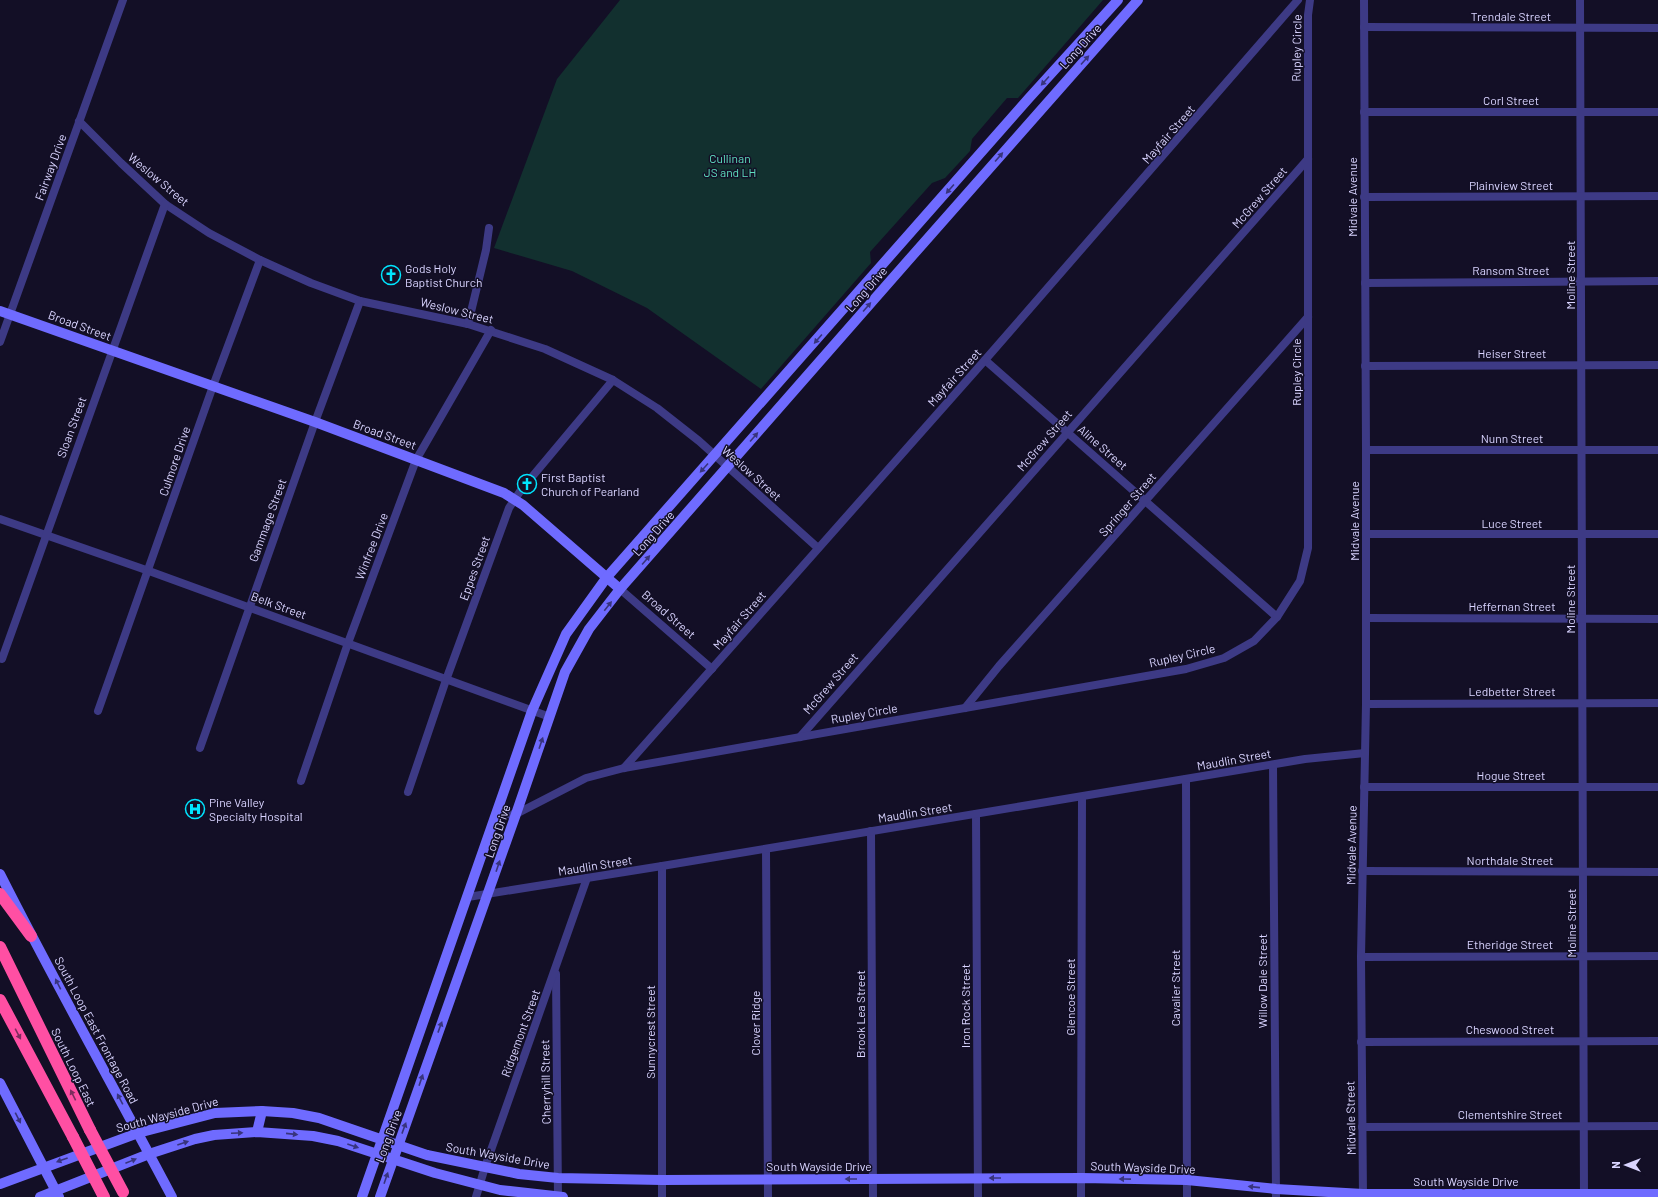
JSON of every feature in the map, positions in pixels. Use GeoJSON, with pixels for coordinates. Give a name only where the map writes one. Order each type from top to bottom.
{"type":"FeatureCollection","features":[{"type":"Feature","properties":{"kind":"highway"},"geometry":{"type":"LineString","coordinates":[[0,894],[31,936]]}},
{"type":"Feature","properties":{"kind":"highway","name":"South Loop East"},"geometry":{"type":"LineString","coordinates":[[0,947],[90,1130],[124,1194]]}},
{"type":"Feature","properties":{"kind":"highway"},"geometry":{"type":"LineString","coordinates":[[0,1000],[104,1197]]}},
{"type":"Feature","properties":{"kind":"main road","name":"Long Drive"},"geometry":{"type":"LineString","coordinates":[[362,1197],[532,711],[566,634],[607,577],[1029,98],[1118,0]]}},
{"type":"Feature","properties":{"kind":"main road","name":"Long Drive"},"geometry":{"type":"LineString","coordinates":[[380,1197],[565,672],[589,629],[620,589],[1138,0]]}},
{"type":"Feature","properties":{"kind":"main road"},"geometry":{"type":"LineString","coordinates":[[1090,31],[1101,42]]}},
{"type":"Feature","properties":{"kind":"main road"},"geometry":{"type":"LineString","coordinates":[[1029,98],[1042,108]]}},
{"type":"Feature","properties":{"kind":"main road"},"geometry":{"type":"LineString","coordinates":[[963,174],[974,185]]}},
{"type":"Feature","properties":{"kind":"main road"},"geometry":{"type":"LineString","coordinates":[[901,244],[913,255]]}},
{"type":"Feature","properties":{"kind":"main road","name":"Broad Street"},"geometry":{"type":"LineString","coordinates":[[0,311],[315,422],[504,493],[514,499],[620,589]]}},
{"type":"Feature","properties":{"kind":"main road"},"geometry":{"type":"LineString","coordinates":[[833,322],[844,333]]}},
{"type":"Feature","properties":{"kind":"main road"},"geometry":{"type":"LineString","coordinates":[[770,393],[783,404]]}},
{"type":"Feature","properties":{"kind":"main road"},"geometry":{"type":"LineString","coordinates":[[658,520],[670,533]]}},
{"type":"Feature","properties":{"kind":"main road","name":"South Loop East Frontage Road"},"geometry":{"type":"LineString","coordinates":[[0,874],[31,936],[58,983],[172,1197]]}},
{"type":"Feature","properties":{"kind":"main road"},"geometry":{"type":"LineString","coordinates":[[440,974],[457,981]]}},
{"type":"Feature","properties":{"kind":"main road"},"geometry":{"type":"LineString","coordinates":[[411,1057],[427,1064]]}},
{"type":"Feature","properties":{"kind":"main road"},"geometry":{"type":"LineString","coordinates":[[0,1083],[58,1194]]}},
{"type":"Feature","properties":{"kind":"main road"},"geometry":{"type":"LineString","coordinates":[[257,1132],[262,1111]]}},
{"type":"Feature","properties":{"kind":"main road","name":"South Wayside Drive"},"geometry":{"type":"LineString","coordinates":[[2,1183],[138,1133],[214,1113],[262,1111],[293,1113],[319,1118],[427,1155],[519,1174],[558,1178],[662,1180],[1082,1178],[1187,1180],[1276,1193],[1363,1196],[1658,1194]]}},
{"type":"Feature","properties":{"kind":"main road"},"geometry":{"type":"LineString","coordinates":[[40,1197],[58,1194],[149,1154],[195,1139],[214,1135],[257,1132],[313,1136],[338,1141],[434,1173],[522,1193],[559,1197]]}},
{"type":"Feature","properties":{"kind":"street","name":"Fairway Drive"},"geometry":{"type":"LineString","coordinates":[[0,342],[123,0]]}},
{"type":"Feature","properties":{"kind":"street","name":"Mayfair Street"},"geometry":{"type":"LineString","coordinates":[[624,768],[985,360],[1298,0]]}},
{"type":"Feature","properties":{"kind":"street","name":"Rupley Circle"},"geometry":{"type":"LineString","coordinates":[[496,815],[516,814],[586,778],[624,768],[1186,669],[1224,658],[1254,641],[1277,617],[1300,581],[1308,548],[1308,15],[1310,0]]}},
{"type":"Feature","properties":{"kind":"street","name":"Midvale Avenue"},"geometry":{"type":"LineString","coordinates":[[1361,1042],[1362,871],[1366,704],[1364,0]]}},
{"type":"Feature","properties":{"kind":"street","name":"Moline Street"},"geometry":{"type":"LineString","coordinates":[[1580,0],[1582,112],[1584,1195]]}},
{"type":"Feature","properties":{"kind":"street","name":"Trendale Street"},"geometry":{"type":"LineString","coordinates":[[1364,27],[1658,28]]}},
{"type":"Feature","properties":{"kind":"street","name":"Corl Street"},"geometry":{"type":"LineString","coordinates":[[1364,112],[1658,112]]}},
{"type":"Feature","properties":{"kind":"street","name":"Weslow Street"},"geometry":{"type":"LineString","coordinates":[[79,121],[121,164],[165,204],[210,233],[260,260],[311,283],[360,301],[491,330],[545,349],[613,380],[657,408],[728,467],[818,548]]}},
{"type":"Feature","properties":{"kind":"street","name":"McGrew Street"},"geometry":{"type":"LineString","coordinates":[[800,737],[1308,159]]}},
{"type":"Feature","properties":{"kind":"street","name":"Plainview Street"},"geometry":{"type":"LineString","coordinates":[[1364,197],[1658,196]]}},
{"type":"Feature","properties":{"kind":"street","name":"Sloan Street"},"geometry":{"type":"LineString","coordinates":[[2,659],[111,350],[165,204]]}},
{"type":"Feature","properties":{"kind":"street"},"geometry":{"type":"LineString","coordinates":[[468,324],[486,250],[489,228]]}},
{"type":"Feature","properties":{"kind":"street","name":"Culmore Drive"},"geometry":{"type":"LineString","coordinates":[[98,711],[149,571],[213,386],[260,260]]}},
{"type":"Feature","properties":{"kind":"street","name":"Ransom Street"},"geometry":{"type":"LineString","coordinates":[[1365,283],[1658,281]]}},
{"type":"Feature","properties":{"kind":"street","name":"Gammage Street"},"geometry":{"type":"LineString","coordinates":[[200,748],[315,422],[360,301]]}},
{"type":"Feature","properties":{"kind":"street","name":"Springer Street"},"geometry":{"type":"LineString","coordinates":[[965,708],[1308,316]]}},
{"type":"Feature","properties":{"kind":"street","name":"Winfree Drive"},"geometry":{"type":"LineString","coordinates":[[301,781],[348,643],[416,460],[491,330]]}},
{"type":"Feature","properties":{"kind":"street","name":"Aline Street"},"geometry":{"type":"LineString","coordinates":[[985,360],[1277,617]]}},
{"type":"Feature","properties":{"kind":"street","name":"Heiser Street"},"geometry":{"type":"LineString","coordinates":[[1366,366],[1658,365]]}},
{"type":"Feature","properties":{"kind":"street","name":"Eppes Street"},"geometry":{"type":"LineString","coordinates":[[408,792],[446,680],[514,499],[613,380]]}},
{"type":"Feature","properties":{"kind":"street","name":"Nunn Street"},"geometry":{"type":"LineString","coordinates":[[1366,450],[1658,450]]}},
{"type":"Feature","properties":{"kind":"street","name":"Belk Street"},"geometry":{"type":"LineString","coordinates":[[0,519],[149,571],[550,717]]}},
{"type":"Feature","properties":{"kind":"street","name":"Luce Street"},"geometry":{"type":"LineString","coordinates":[[1366,534],[1658,534]]}},
{"type":"Feature","properties":{"kind":"street","name":"Broad Street"},"geometry":{"type":"LineString","coordinates":[[620,589],[712,669]]}},
{"type":"Feature","properties":{"kind":"street","name":"Heffernan Street"},"geometry":{"type":"LineString","coordinates":[[1366,618],[1658,619]]}},
{"type":"Feature","properties":{"kind":"street","name":"Ledbetter Street"},"geometry":{"type":"LineString","coordinates":[[1366,704],[1658,703]]}},
{"type":"Feature","properties":{"kind":"street","name":"Maudlin Street"},"geometry":{"type":"LineString","coordinates":[[468,896],[766,849],[1305,759],[1365,753]]}},
{"type":"Feature","properties":{"kind":"street","name":"Willow Dale Street"},"geometry":{"type":"LineString","coordinates":[[1273,765],[1276,1193]]}},
{"type":"Feature","properties":{"kind":"street","name":"Cavalier Street"},"geometry":{"type":"LineString","coordinates":[[1186,779],[1187,1197]]}},
{"type":"Feature","properties":{"kind":"street","name":"Hogue Street"},"geometry":{"type":"LineString","coordinates":[[1364,787],[1658,787]]}},
{"type":"Feature","properties":{"kind":"street","name":"Glencoe Street"},"geometry":{"type":"LineString","coordinates":[[1082,797],[1082,1197]]}},
{"type":"Feature","properties":{"kind":"street","name":"Iron Rock Street"},"geometry":{"type":"LineString","coordinates":[[976,814],[978,1197]]}},
{"type":"Feature","properties":{"kind":"street","name":"Brook Lea Street"},"geometry":{"type":"LineString","coordinates":[[871,831],[873,1197]]}},
{"type":"Feature","properties":{"kind":"street","name":"Clover Ridge"},"geometry":{"type":"LineString","coordinates":[[766,849],[768,1197]]}},
{"type":"Feature","properties":{"kind":"street","name":"Sunnycrest Street"},"geometry":{"type":"LineString","coordinates":[[662,866],[662,1197]]}},
{"type":"Feature","properties":{"kind":"street","name":"Northdale Street"},"geometry":{"type":"LineString","coordinates":[[1362,871],[1658,872]]}},
{"type":"Feature","properties":{"kind":"street","name":"Ridgemont Street"},"geometry":{"type":"LineString","coordinates":[[476,1197],[484,1167],[556,967],[586,878]]}},
{"type":"Feature","properties":{"kind":"street","name":"Etheridge Street"},"geometry":{"type":"LineString","coordinates":[[1361,957],[1583,955],[1658,956]]}},
{"type":"Feature","properties":{"kind":"street","name":"Cherryhill Street"},"geometry":{"type":"LineString","coordinates":[[556,967],[559,1197]]}},
{"type":"Feature","properties":{"kind":"street","name":"Cheswood Street"},"geometry":{"type":"LineString","coordinates":[[1361,1042],[1658,1041]]}},
{"type":"Feature","properties":{"kind":"street","name":"Midvale Street"},"geometry":{"type":"LineString","coordinates":[[1361,1042],[1363,1196]]}},
{"type":"Feature","properties":{"kind":"street","name":"Clementshire Street"},"geometry":{"type":"LineString","coordinates":[[1362,1127],[1658,1126]]}},
{"type":"Feature","properties":{"kind":"green space","name":"Cullinan JS and LH"},"geometry":{"type":"Polygon","coordinates":[[[620,0],[1103,0],[1018,98],[1007,98],[972,139],[970,151],[945,178],[932,183],[870,252],[871,263],[761,389],[647,308],[572,271],[494,248],[557,79],[620,0]]]}},
{"type":"Feature","properties":{"kind":"place","name":"Gods Holy Baptist Church"},"geometry":{"type":"Point","coordinates":[391,275]}},
{"type":"Feature","properties":{"kind":"place","name":"First Baptist Church of Pearland"},"geometry":{"type":"Point","coordinates":[527,484]}},
{"type":"Feature","properties":{"kind":"place","name":"Pine Valley Specialty Hospital"},"geometry":{"type":"Point","coordinates":[195,809]}}]}
